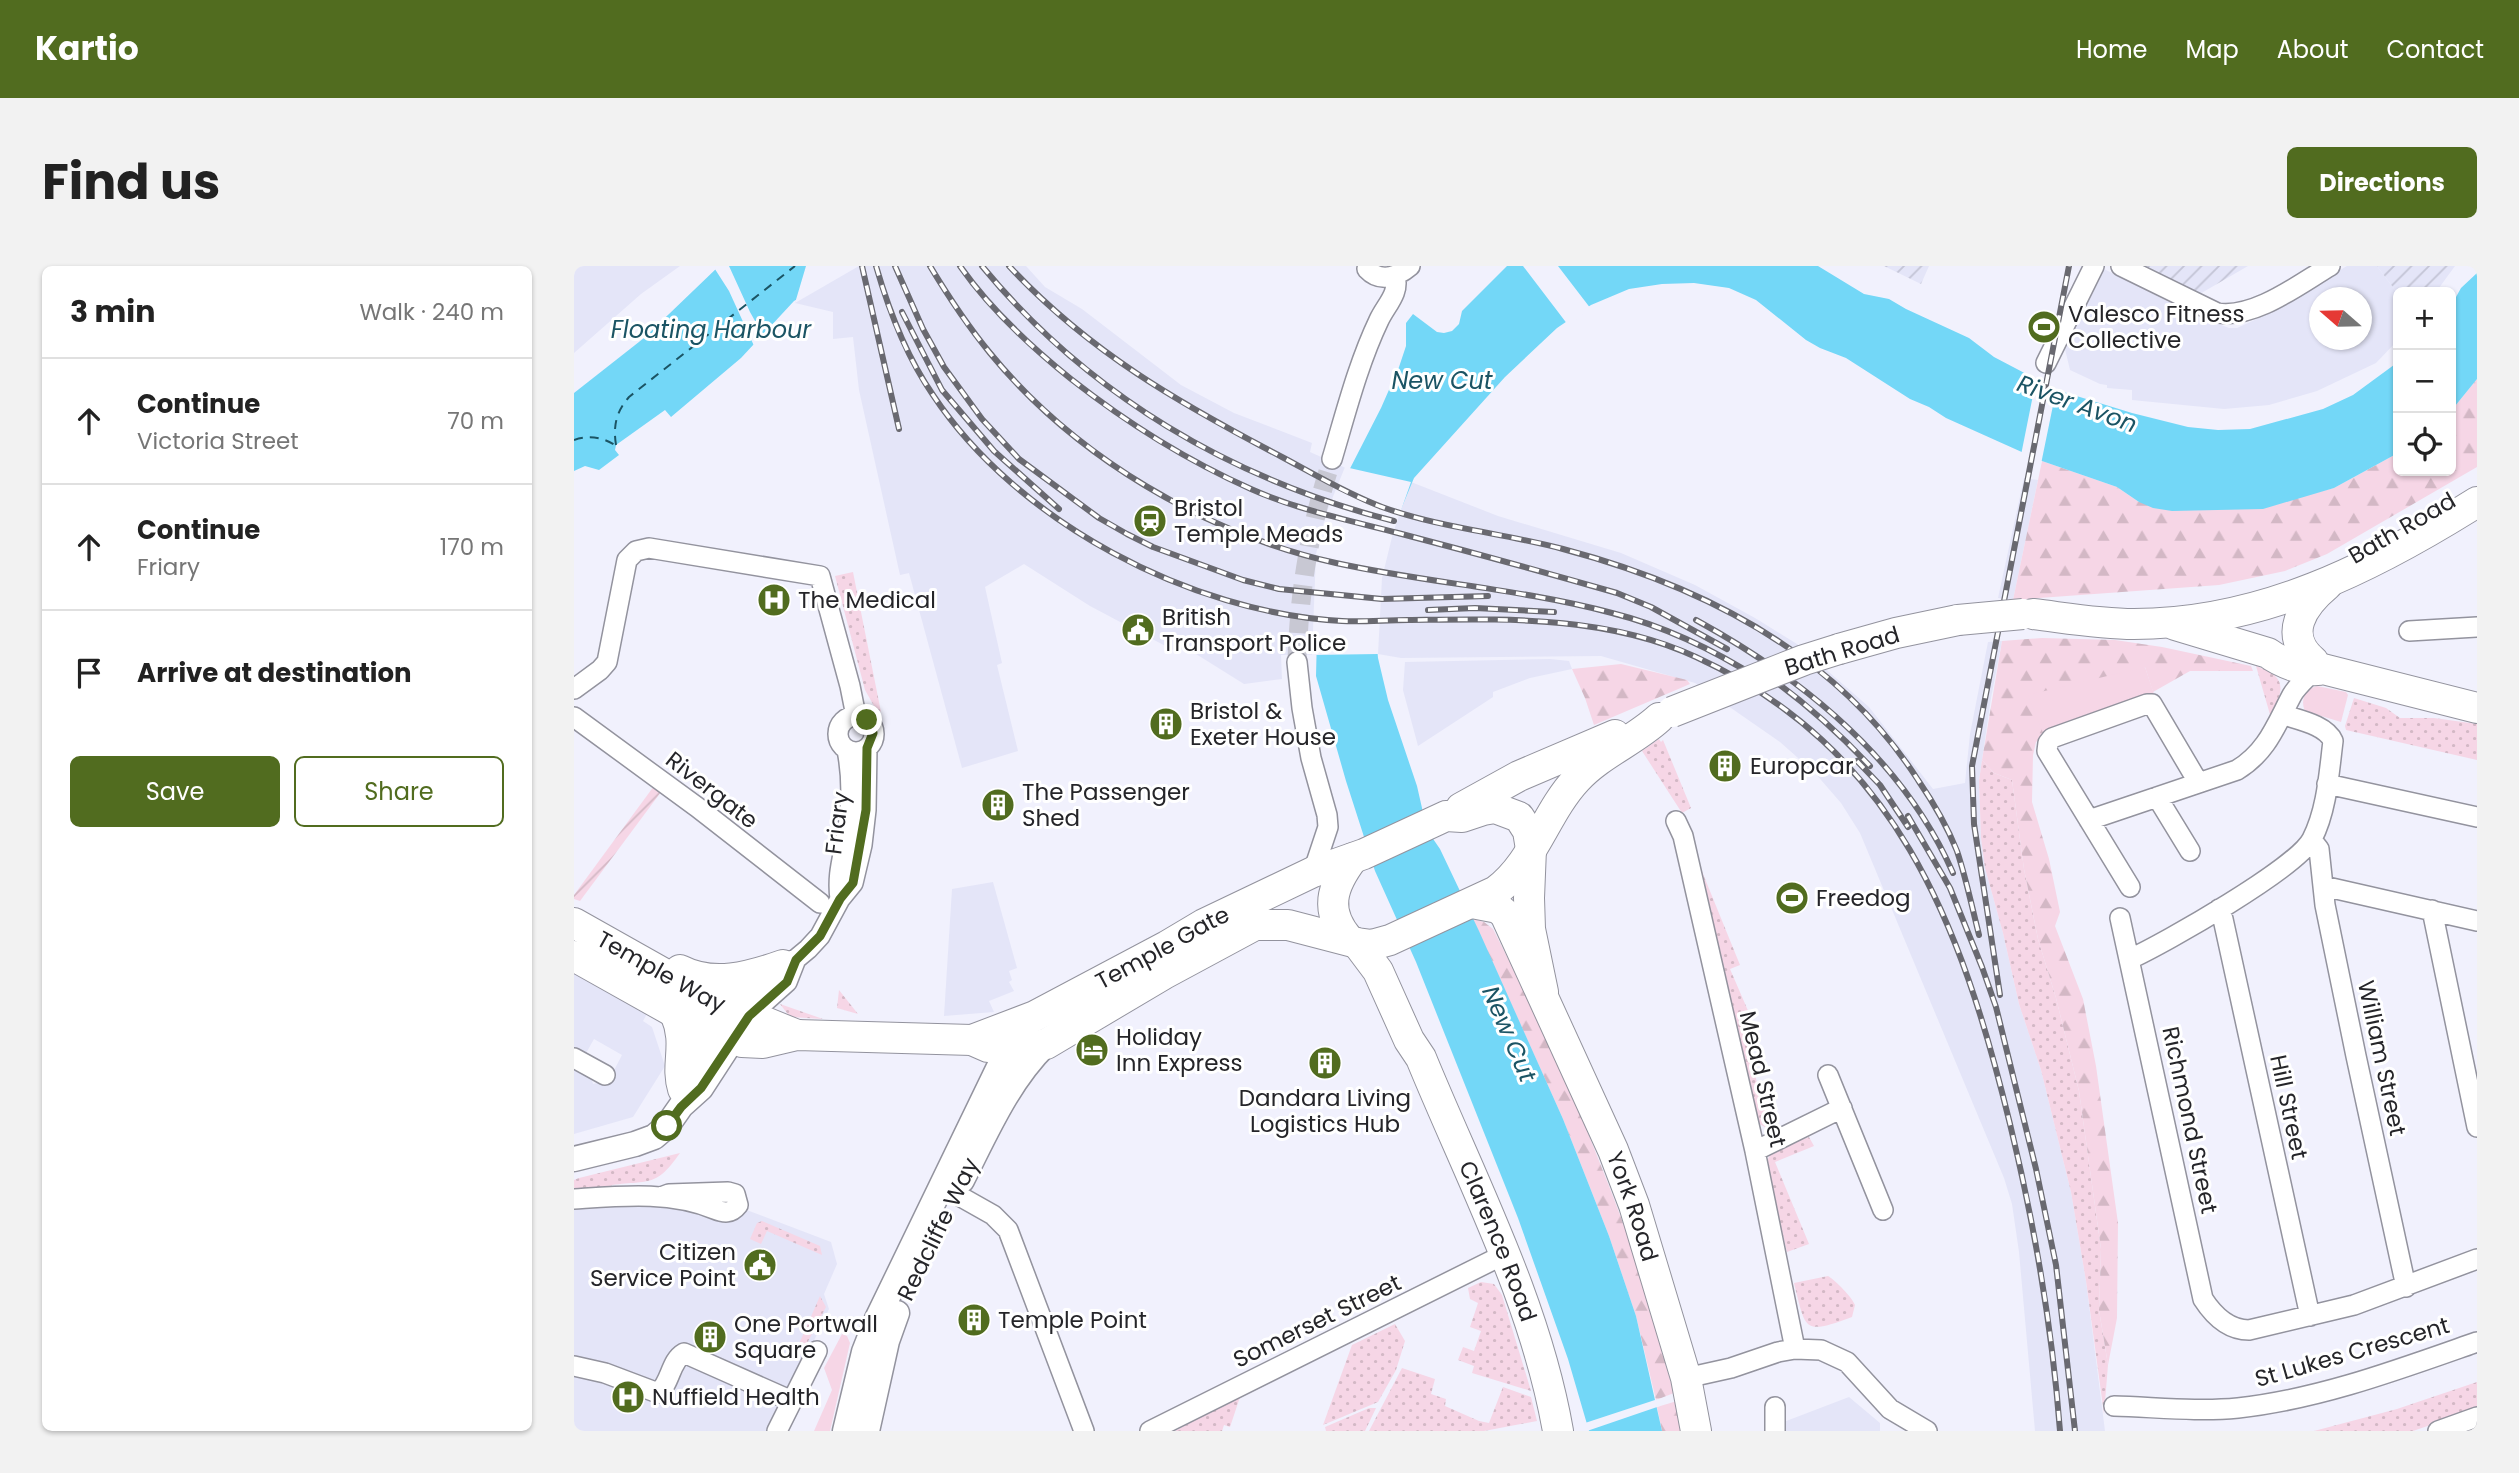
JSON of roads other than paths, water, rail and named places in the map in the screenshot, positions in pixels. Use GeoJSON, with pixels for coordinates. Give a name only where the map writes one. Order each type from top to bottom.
{"type":"FeatureCollection","features":[{"type":"Feature","properties":{"kind":"highway","name":"Bath Road"},"geometry":{"type":"LineString","coordinates":[[2128,618],[2139,605],[2255,590],[2329,570],[2477,483]]}},
{"type":"Feature","properties":{"kind":"highway","name":"Bath Road"},"geometry":{"type":"LineString","coordinates":[[1358,856],[1453,816],[1519,776],[1565,754],[1804,660],[1896,633],[1958,620],[2028,614],[2100,622],[2128,618],[2166,623],[2271,604],[2368,566],[2477,502]]}},
{"type":"Feature","properties":{"kind":"highway"},"geometry":{"type":"LineString","coordinates":[[2128,618],[2152,634],[2223,652],[2292,661],[2304,652],[2297,632],[2305,606],[2327,584]]}},
{"type":"Feature","properties":{"kind":"highway"},"geometry":{"type":"LineString","coordinates":[[2166,623],[2292,661],[2477,708]]}},
{"type":"Feature","properties":{"kind":"highway","name":"Bath Road"},"geometry":{"type":"LineString","coordinates":[[1511,880],[1559,801],[1576,779],[1589,767],[1665,715]]}},
{"type":"Feature","properties":{"kind":"highway"},"geometry":{"type":"LineString","coordinates":[[1453,816],[1495,808],[1519,817],[1528,831],[1531,849]]}},
{"type":"Feature","properties":{"kind":"highway"},"geometry":{"type":"LineString","coordinates":[[1046,1044],[1255,925],[1288,925],[1353,942],[1400,942],[1479,902],[1511,880],[1516,840],[1501,821],[1453,816]]}},
{"type":"Feature","properties":{"kind":"highway","name":"York Road"},"geometry":{"type":"LineString","coordinates":[[1531,849],[1530,929],[1542,992]]}},
{"type":"Feature","properties":{"kind":"highway","name":"Temple Gate"},"geometry":{"type":"LineString","coordinates":[[972,1040],[1035,1016],[1204,924],[1313,872],[1358,856]]}},
{"type":"Feature","properties":{"kind":"highway","name":"Clarence Road"},"geometry":{"type":"LineString","coordinates":[[1358,856],[1336,887],[1332,905],[1339,928],[1378,971],[1409,1040],[1422,1058],[1505,1254],[1535,1342],[1553,1403],[1558,1431]]}},
{"type":"Feature","properties":{"kind":"highway","name":"York Road"},"geometry":{"type":"LineString","coordinates":[[1479,902],[1498,908],[1505,914],[1613,1150],[1634,1205],[1686,1378],[1696,1431]]}},
{"type":"Feature","properties":{"kind":"highway","name":"Temple Way"},"geometry":{"type":"LineString","coordinates":[[574,923],[709,999],[730,1023]]}},
{"type":"Feature","properties":{"kind":"highway","name":"Clarence Road"},"geometry":{"type":"LineString","coordinates":[[1400,942],[1395,969],[1419,1039],[1422,1058]]}},
{"type":"Feature","properties":{"kind":"highway","name":"Temple Way"},"geometry":{"type":"LineString","coordinates":[[574,956],[675,1013],[730,1023]]}},
{"type":"Feature","properties":{"kind":"highway"},"geometry":{"type":"LineString","coordinates":[[643,963],[661,961],[686,973],[720,980],[745,977],[790,962]]}},
{"type":"Feature","properties":{"kind":"highway"},"geometry":{"type":"LineString","coordinates":[[675,1013],[683,1035],[680,1079],[682,1098]]}},
{"type":"Feature","properties":{"kind":"highway","name":"Temple Gate"},"geometry":{"type":"LineString","coordinates":[[730,1023],[749,1043],[763,1043],[797,1035],[972,1040],[988,1047],[1010,1050],[1046,1044]]}},
{"type":"Feature","properties":{"kind":"main road","name":"Redcliffe Way"},"geometry":{"type":"LineString","coordinates":[[845,1431],[864,1352],[877,1320],[998,1069],[1035,1016]]}},
{"type":"Feature","properties":{"kind":"main road"},"geometry":{"type":"LineString","coordinates":[[574,1159],[654,1136],[667,1126],[682,1098],[701,1088],[730,1023]]}},
{"type":"Feature","properties":{"kind":"main road","name":"Redcliffe Way"},"geometry":{"type":"LineString","coordinates":[[867,1431],[892,1325],[927,1247],[1010,1089],[1027,1064],[1046,1044]]}},
{"type":"Feature","properties":{"kind":"street"},"geometry":{"type":"LineString","coordinates":[[2046,363],[2094,266]]}},
{"type":"Feature","properties":{"kind":"street"},"geometry":{"type":"LineString","coordinates":[[2121,266],[2217,313],[2232,316],[2250,311],[2330,266]]}},
{"type":"Feature","properties":{"kind":"street"},"geometry":{"type":"LineString","coordinates":[[1367,269],[1377,277],[1402,271]]}},
{"type":"Feature","properties":{"kind":"street"},"geometry":{"type":"LineString","coordinates":[[1332,459],[1366,349],[1396,291],[1402,271]]}},
{"type":"Feature","properties":{"kind":"street","name":"Friary"},"geometry":{"type":"LineString","coordinates":[[574,689],[607,662],[627,560],[636,551],[649,548],[820,576],[856,716]]}},
{"type":"Feature","properties":{"kind":"street"},"geometry":{"type":"LineString","coordinates":[[2409,631],[2477,627]]}},
{"type":"Feature","properties":{"kind":"street"},"geometry":{"type":"LineString","coordinates":[[2089,820],[2236,770],[2249,762],[2271,737],[2284,715],[2293,693],[2292,661]]}},
{"type":"Feature","properties":{"kind":"street"},"geometry":{"type":"LineString","coordinates":[[2292,661],[2293,693]]}},
{"type":"Feature","properties":{"kind":"street"},"geometry":{"type":"LineString","coordinates":[[1297,662],[1311,758],[1327,815],[1327,835],[1313,872]]}},
{"type":"Feature","properties":{"kind":"street"},"geometry":{"type":"LineString","coordinates":[[2130,887],[2047,751],[2048,743],[2052,738],[2147,704],[2152,705],[2198,782]]}},
{"type":"Feature","properties":{"kind":"street"},"geometry":{"type":"LineString","coordinates":[[2130,959],[2219,909],[2294,859],[2312,840],[2327,784],[2333,740],[2330,734],[2284,715]]}},
{"type":"Feature","properties":{"kind":"street","name":"Rivergate"},"geometry":{"type":"LineString","coordinates":[[574,716],[820,903]]}},
{"type":"Feature","properties":{"kind":"street","name":"Friary"},"geometry":{"type":"LineString","coordinates":[[730,1023],[787,982],[790,962],[820,936],[840,899],[853,883],[862,845],[867,792],[867,748],[873,739],[872,727],[867,720],[856,716],[839,727],[839,740],[847,750],[852,775],[847,837],[837,879],[840,899]]}},
{"type":"Feature","properties":{"kind":"street"},"geometry":{"type":"LineString","coordinates":[[847,750],[855,752],[867,748]]}},
{"type":"Feature","properties":{"kind":"street"},"geometry":{"type":"LineString","coordinates":[[2327,784],[2477,817]]}},
{"type":"Feature","properties":{"kind":"street"},"geometry":{"type":"LineString","coordinates":[[2157,797],[2190,851]]}},
{"type":"Feature","properties":{"kind":"street","name":"Mead Street"},"geometry":{"type":"LineString","coordinates":[[1676,821],[1682,836],[1755,1151],[1795,1349]]}},
{"type":"Feature","properties":{"kind":"street","name":"William Street"},"geometry":{"type":"LineString","coordinates":[[2312,840],[2319,849],[2323,886],[2356,1056],[2406,1287]]}},
{"type":"Feature","properties":{"kind":"street"},"geometry":{"type":"LineString","coordinates":[[2323,886],[2477,921]]}},
{"type":"Feature","properties":{"kind":"street","name":"Hill Street"},"geometry":{"type":"LineString","coordinates":[[2219,909],[2310,1316]]}},
{"type":"Feature","properties":{"kind":"street"},"geometry":{"type":"LineString","coordinates":[[2432,910],[2477,1128]]}},
{"type":"Feature","properties":{"kind":"street","name":"Richmond Street"},"geometry":{"type":"LineString","coordinates":[[2120,918],[2203,1299],[2225,1324],[2236,1330],[2249,1330],[2310,1316]]}},
{"type":"Feature","properties":{"kind":"street"},"geometry":{"type":"LineString","coordinates":[[574,1058],[605,1075]]}},
{"type":"Feature","properties":{"kind":"street"},"geometry":{"type":"LineString","coordinates":[[1828,1075],[1883,1210]]}},
{"type":"Feature","properties":{"kind":"street"},"geometry":{"type":"LineString","coordinates":[[1755,1151],[1842,1108]]}},
{"type":"Feature","properties":{"kind":"street"},"geometry":{"type":"LineString","coordinates":[[954,1193],[993,1215],[1008,1230],[1084,1431]]}},
{"type":"Feature","properties":{"kind":"street"},"geometry":{"type":"LineString","coordinates":[[574,1199],[641,1195],[660,1197]]}},
{"type":"Feature","properties":{"kind":"street","name":"Somerset Street"},"geometry":{"type":"LineString","coordinates":[[1150,1431],[1505,1254]]}},
{"type":"Feature","properties":{"kind":"street"},"geometry":{"type":"LineString","coordinates":[[2310,1316],[2354,1305],[2477,1259]]}},
{"type":"Feature","properties":{"kind":"street","name":"St Lukes Crescent"},"geometry":{"type":"LineString","coordinates":[[2114,1406],[2225,1408],[2264,1404],[2382,1375],[2477,1342]]}},
{"type":"Feature","properties":{"kind":"street"},"geometry":{"type":"LineString","coordinates":[[1686,1378],[1795,1349],[1821,1350],[1847,1362],[1890,1409],[1927,1431]]}},
{"type":"Feature","properties":{"kind":"street"},"geometry":{"type":"LineString","coordinates":[[777,1431],[817,1351]]}},
{"type":"Feature","properties":{"kind":"street"},"geometry":{"type":"LineString","coordinates":[[574,1366],[605,1373],[658,1393],[677,1358],[684,1353],[792,1401]]}},
{"type":"Feature","properties":{"kind":"street"},"geometry":{"type":"LineString","coordinates":[[1775,1407],[1775,1431]]}},
{"type":"Feature","properties":{"kind":"street"},"geometry":{"type":"LineString","coordinates":[[2438,1431],[2477,1417]]}},
{"type":"Feature","properties":{"kind":"water","name":"Floating Harbour"},"geometry":{"type":"Polygon","coordinates":[[[719,266],[855,266],[794,301],[741,358],[671,417],[665,410],[616,445],[615,450],[619,455],[599,470],[585,466],[574,471],[574,393],[644,338],[719,266]]]}},
{"type":"Feature","properties":{"kind":"water","name":"New Cut"},"geometry":{"type":"Polygon","coordinates":[[[1507,266],[1818,266],[1864,294],[1889,299],[1969,338],[1994,357],[2057,390],[2188,427],[2218,430],[2250,429],[2323,409],[2353,395],[2393,366],[2393,456],[2334,488],[2263,509],[2172,511],[2153,508],[2117,487],[2042,461],[1946,418],[1910,399],[1846,358],[1806,340],[1756,300],[1729,288],[1694,283],[1662,284],[1629,289],[1591,305],[1557,328],[1505,377],[1414,478],[1385,548],[1375,625],[1378,658],[1388,700],[1417,786],[1427,830],[1440,849],[1479,931],[1563,1119],[1609,1236],[1636,1316],[1662,1431],[1589,1431],[1568,1359],[1518,1218],[1416,962],[1375,871],[1316,676],[1319,555],[1339,490],[1399,367],[1406,346],[1406,323],[1413,314],[1437,332],[1444,333],[1452,331],[1459,324],[1462,311],[1507,266]]]}},
{"type":"Feature","properties":{"kind":"water"},"geometry":{"type":"Polygon","coordinates":[[[2477,273],[2477,379],[2456,405],[2456,297],[2461,288],[2477,273]]]}},
{"type":"Feature","properties":{"kind":"tunnel"},"geometry":{"type":"LineString","coordinates":[[1297,662],[1307,559],[1332,459]]}},
{"type":"Feature","properties":{"kind":"railway"},"geometry":{"type":"LineString","coordinates":[[862,266],[899,429]]}},
{"type":"Feature","properties":{"kind":"railway"},"geometry":{"type":"LineString","coordinates":[[876,266],[893,316],[915,365],[933,395],[968,441],[1011,483],[1060,520],[1112,553],[1168,579],[1226,600],[1285,614],[1342,621],[1518,620],[1554,622],[1627,633],[1696,657],[1765,695],[1823,741],[1870,792],[1910,850],[1942,912],[1968,979],[1991,1050],[2027,1201],[2047,1314],[2060,1431]]}},
{"type":"Feature","properties":{"kind":"railway"},"geometry":{"type":"LineString","coordinates":[[895,266],[923,329],[944,367],[982,419],[1019,459],[1099,518],[1127,534],[1153,547],[1243,580],[1279,589],[1382,599],[1488,596]]}},
{"type":"Feature","properties":{"kind":"railway"},"geometry":{"type":"LineString","coordinates":[[930,266],[973,332],[1024,391],[1062,426],[1103,458],[1192,511],[1239,533],[1336,563],[1544,598],[1631,618],[1689,640],[1761,680]]}},
{"type":"Feature","properties":{"kind":"railway"},"geometry":{"type":"LineString","coordinates":[[960,266],[1011,326],[1071,379],[1158,440],[1227,478],[1305,509],[1617,593],[1651,607],[1727,649]]}},
{"type":"Feature","properties":{"kind":"railway"},"geometry":{"type":"LineString","coordinates":[[982,266],[1068,355],[1116,393],[1167,426],[1221,456],[1277,482],[1334,504],[1394,521]]}},
{"type":"Feature","properties":{"kind":"railway"},"geometry":{"type":"LineString","coordinates":[[1009,266],[1071,325],[1137,374],[1171,396],[1343,490],[1404,514],[1563,549],[1615,564],[1716,605],[1807,662],[1848,696],[1886,736],[1929,797],[1957,851],[1979,935]]}},
{"type":"Feature","properties":{"kind":"railway"},"geometry":{"type":"LineString","coordinates":[[2000,995],[1974,824],[1972,766],[2069,266]]}},
{"type":"Feature","properties":{"kind":"railway"},"geometry":{"type":"LineString","coordinates":[[902,312],[942,390],[994,451],[1059,509]]}},
{"type":"Feature","properties":{"kind":"railway"},"geometry":{"type":"LineString","coordinates":[[1428,610],[1475,608],[1554,612]]}},
{"type":"Feature","properties":{"kind":"railway"},"geometry":{"type":"LineString","coordinates":[[1696,620],[1774,668],[1811,695],[1878,758],[1907,794],[1932,832],[1953,873]]}},
{"type":"Feature","properties":{"kind":"railway"},"geometry":{"type":"LineString","coordinates":[[1756,668],[1816,714],[1870,766]]}},
{"type":"Feature","properties":{"kind":"railway"},"geometry":{"type":"LineString","coordinates":[[1857,761],[1880,785],[1908,827]]}},
{"type":"Feature","properties":{"kind":"railway"},"geometry":{"type":"LineString","coordinates":[[1908,816],[1950,888],[1996,1007],[2036,1169],[2056,1265],[2075,1431]]}},
{"type":"Feature","properties":{"kind":"place","name":"Valesco Fitness Collective"},"geometry":{"type":"Point","coordinates":[2044,327]}},
{"type":"Feature","properties":{"kind":"place","name":"Bristol Temple Meads"},"geometry":{"type":"Point","coordinates":[1150,521]}},
{"type":"Feature","properties":{"kind":"place","name":"The Medical"},"geometry":{"type":"Point","coordinates":[774,600]}},
{"type":"Feature","properties":{"kind":"place","name":"British Transport Police"},"geometry":{"type":"Point","coordinates":[1138,630]}},
{"type":"Feature","properties":{"kind":"place","name":"Bristol & Exeter House"},"geometry":{"type":"Point","coordinates":[1166,724]}},
{"type":"Feature","properties":{"kind":"place","name":"Europcar"},"geometry":{"type":"Point","coordinates":[1725,766]}},
{"type":"Feature","properties":{"kind":"place","name":"The Passenger Shed"},"geometry":{"type":"Point","coordinates":[998,805]}},
{"type":"Feature","properties":{"kind":"place","name":"Freedog"},"geometry":{"type":"Point","coordinates":[1792,898]}},
{"type":"Feature","properties":{"kind":"place","name":"Holiday Inn Express"},"geometry":{"type":"Point","coordinates":[1092,1050]}},
{"type":"Feature","properties":{"kind":"place","name":"Dandara Living Logistics Hub"},"geometry":{"type":"Point","coordinates":[1325,1063]}},
{"type":"Feature","properties":{"kind":"place","name":"Citizen Service Point"},"geometry":{"type":"Point","coordinates":[760,1265]}},
{"type":"Feature","properties":{"kind":"place","name":"Temple Point"},"geometry":{"type":"Point","coordinates":[974,1320]}},
{"type":"Feature","properties":{"kind":"place","name":"One Portwall Square"},"geometry":{"type":"Point","coordinates":[710,1337]}},
{"type":"Feature","properties":{"kind":"place","name":"Nuffield Health"},"geometry":{"type":"Point","coordinates":[628,1397]}},
{"type":"Feature","properties":{"kind":"water label","name":"River Avon"},"geometry":{"type":"Point","coordinates":[2077,404]}}]}
